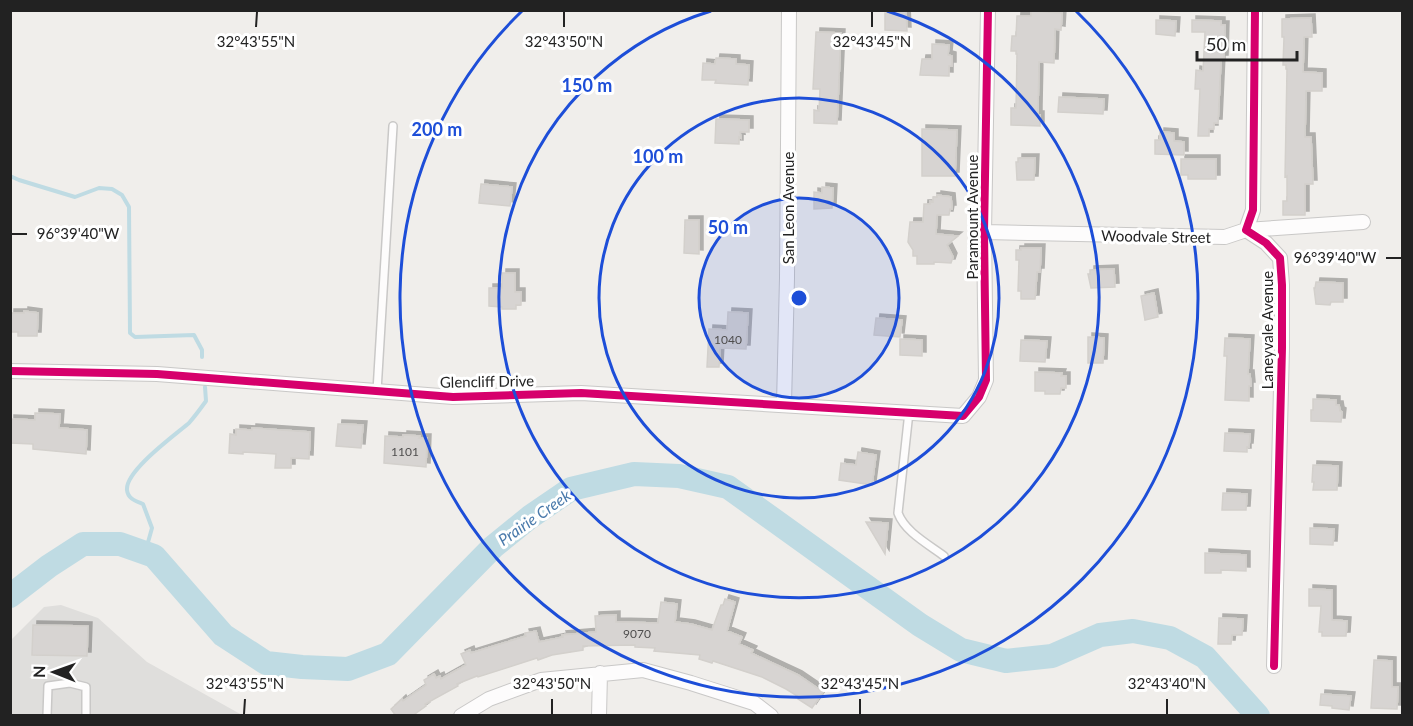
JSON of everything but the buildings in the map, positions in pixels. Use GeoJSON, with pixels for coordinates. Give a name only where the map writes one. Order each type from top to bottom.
{"type":"FeatureCollection","features":[{"type":"Feature","properties":{"kind":"street","name":"San Leon Avenue"},"geometry":{"type":"LineString","coordinates":[[784,404],[788,267],[789,10]]}},
{"type":"Feature","properties":{"kind":"street","name":"Paramount Avenue"},"geometry":{"type":"LineString","coordinates":[[963,416],[979,397],[986,381],[984,232],[988,10]]}},
{"type":"Feature","properties":{"kind":"street"},"geometry":{"type":"LineString","coordinates":[[1246,230],[1253,210],[1256,10]]}},
{"type":"Feature","properties":{"kind":"street","name":"Woodvale Street"},"geometry":{"type":"LineString","coordinates":[[984,232],[1225,237],[1246,230],[1363,222]]}},
{"type":"Feature","properties":{"kind":"street","name":"Laneyvale Avenue"},"geometry":{"type":"LineString","coordinates":[[1246,230],[1266,243],[1280,258],[1282,285],[1275,666]]}},
{"type":"Feature","properties":{"kind":"street","name":"Glencliff Drive"},"geometry":{"type":"LineString","coordinates":[[10,371],[157,374],[453,397],[580,393],[963,416]]}},
{"type":"Feature","properties":{"kind":"street"},"geometry":{"type":"LineString","coordinates":[[461,716],[489,699],[541,680],[644,670],[691,682],[754,704],[771,716]]}},
{"type":"Feature","properties":{"kind":"street"},"geometry":{"type":"LineString","coordinates":[[599,716],[600,673]]}},
{"type":"Feature","properties":{"kind":"lane"},"geometry":{"type":"LineString","coordinates":[[377,391],[393,126]]}},
{"type":"Feature","properties":{"kind":"lane"},"geometry":{"type":"LineString","coordinates":[[909,412],[898,513],[913,533],[944,556]]}},
{"type":"Feature","properties":{"kind":"lane"},"geometry":{"type":"LineString","coordinates":[[47,716],[48,686],[70,683],[86,687],[86,716]]}},
{"type":"Feature","properties":{"kind":"shaded area"},"geometry":{"type":"Polygon","coordinates":[[[61,605],[98,618],[147,662],[242,715],[11,716],[11,640],[44,607],[61,605]]]}},
{"type":"Feature","properties":{"kind":"waterway"},"geometry":{"type":"LineString","coordinates":[[10,176],[75,197],[99,188],[112,189],[122,195],[129,207],[130,333],[135,337],[194,335],[202,350],[202,357]]}},
{"type":"Feature","properties":{"kind":"waterway"},"geometry":{"type":"LineString","coordinates":[[145,553],[152,528],[143,504],[129,496],[127,490],[129,482],[142,464],[189,423],[206,401],[205,387]]}},
{"type":"Feature","properties":{"kind":"waterway","name":"Prairie Creek"},"geometry":{"type":"LineString","coordinates":[[10,596],[49,566],[83,544],[120,544],[154,556],[223,635],[266,663],[348,669],[388,654],[493,547],[530,517],[571,489],[634,474],[679,476],[728,487],[920,625],[961,650],[1006,661],[1052,656],[1100,635],[1133,631],[1170,638],[1205,657],[1258,716]]}},
{"type":"Feature","properties":{"kind":"cycle path"},"geometry":{"type":"LineString","coordinates":[[10,371],[157,374],[453,397],[581,393],[963,416],[979,397],[986,380],[984,232],[988,10]]}},
{"type":"Feature","properties":{"kind":"cycle path"},"geometry":{"type":"LineString","coordinates":[[1255,10],[1253,210],[1246,230],[1266,243],[1280,258],[1282,285],[1274,666]]}}]}
